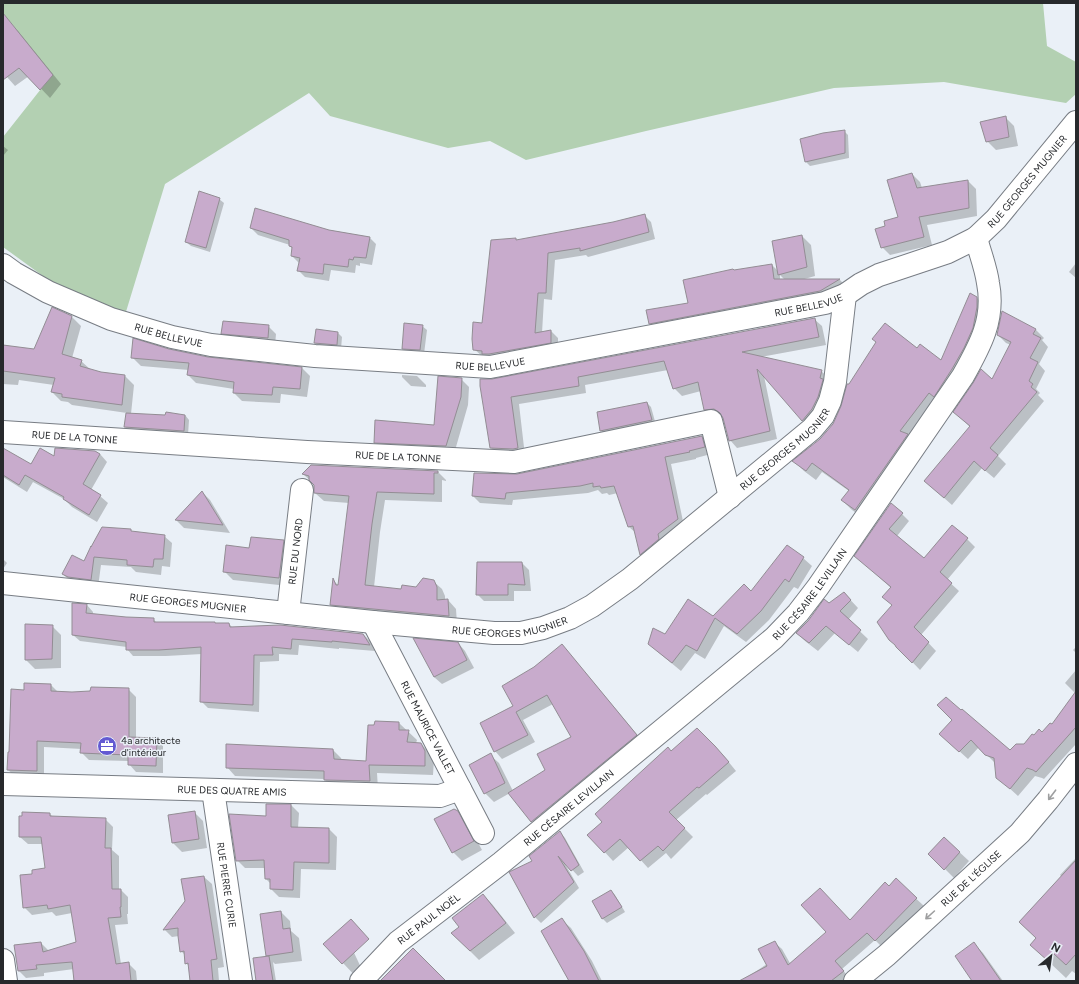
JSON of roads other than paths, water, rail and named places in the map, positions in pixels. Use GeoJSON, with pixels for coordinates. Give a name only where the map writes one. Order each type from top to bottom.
{"type":"FeatureCollection","features":[{"type":"Feature","properties":{"kind":"street","name":"RUE GEORGES MUGNIER"},"geometry":{"type":"LineString","coordinates":[[976,238],[996,219],[1076,122]]}},
{"type":"Feature","properties":{"kind":"street","name":"RUE BELLEVUE"},"geometry":{"type":"LineString","coordinates":[[3,265],[14,273],[48,292],[111,319],[172,337],[211,345],[315,356],[490,367],[825,303],[845,295],[861,284],[880,275],[948,252],[976,238]]}},
{"type":"Feature","properties":{"kind":"street","name":"RUE CÉSAIRE LEVILLAIN"},"geometry":{"type":"LineString","coordinates":[[501,863],[774,638],[798,614],[963,376],[978,349],[989,316],[990,301],[988,283],[976,238]]}},
{"type":"Feature","properties":{"kind":"street","name":"RUE GEORGES MUGNIER"},"geometry":{"type":"LineString","coordinates":[[3,583],[373,622],[494,633],[521,633],[543,628],[570,618],[592,606],[630,579],[812,428],[823,416],[830,401],[835,382],[845,295]]}},
{"type":"Feature","properties":{"kind":"street","name":"RUE DE LA TONNE"},"geometry":{"type":"LineString","coordinates":[[3,432],[307,452],[514,462],[711,421],[730,497]]}},
{"type":"Feature","properties":{"kind":"street","name":"RUE DU NORD"},"geometry":{"type":"LineString","coordinates":[[288,613],[302,490]]}},
{"type":"Feature","properties":{"kind":"street","name":"RUE MAURICE VALLET"},"geometry":{"type":"LineString","coordinates":[[373,622],[483,834]]}},
{"type":"Feature","properties":{"kind":"street","name":"RUE DE L'ÉGLISE"},"geometry":{"type":"LineString","coordinates":[[855,981],[887,955],[1020,833],[1076,764]]}},
{"type":"Feature","properties":{"kind":"street","name":"RUE DES QUATRE AMIS"},"geometry":{"type":"LineString","coordinates":[[3,784],[440,796],[460,789]]}},
{"type":"Feature","properties":{"kind":"street","name":"RUE PIERRE CURIE"},"geometry":{"type":"LineString","coordinates":[[213,790],[241,981]]}},
{"type":"Feature","properties":{"kind":"street","name":"RUE PAUL NOËL"},"geometry":{"type":"LineString","coordinates":[[361,981],[398,942],[501,863]]}},
{"type":"Feature","properties":{"kind":"street"},"geometry":{"type":"LineString","coordinates":[[3,960],[6,981]]}},
{"type":"Feature","properties":{"kind":"place","name":"4a architecte d'intérieur"},"geometry":{"type":"Point","coordinates":[107,746]}}]}
